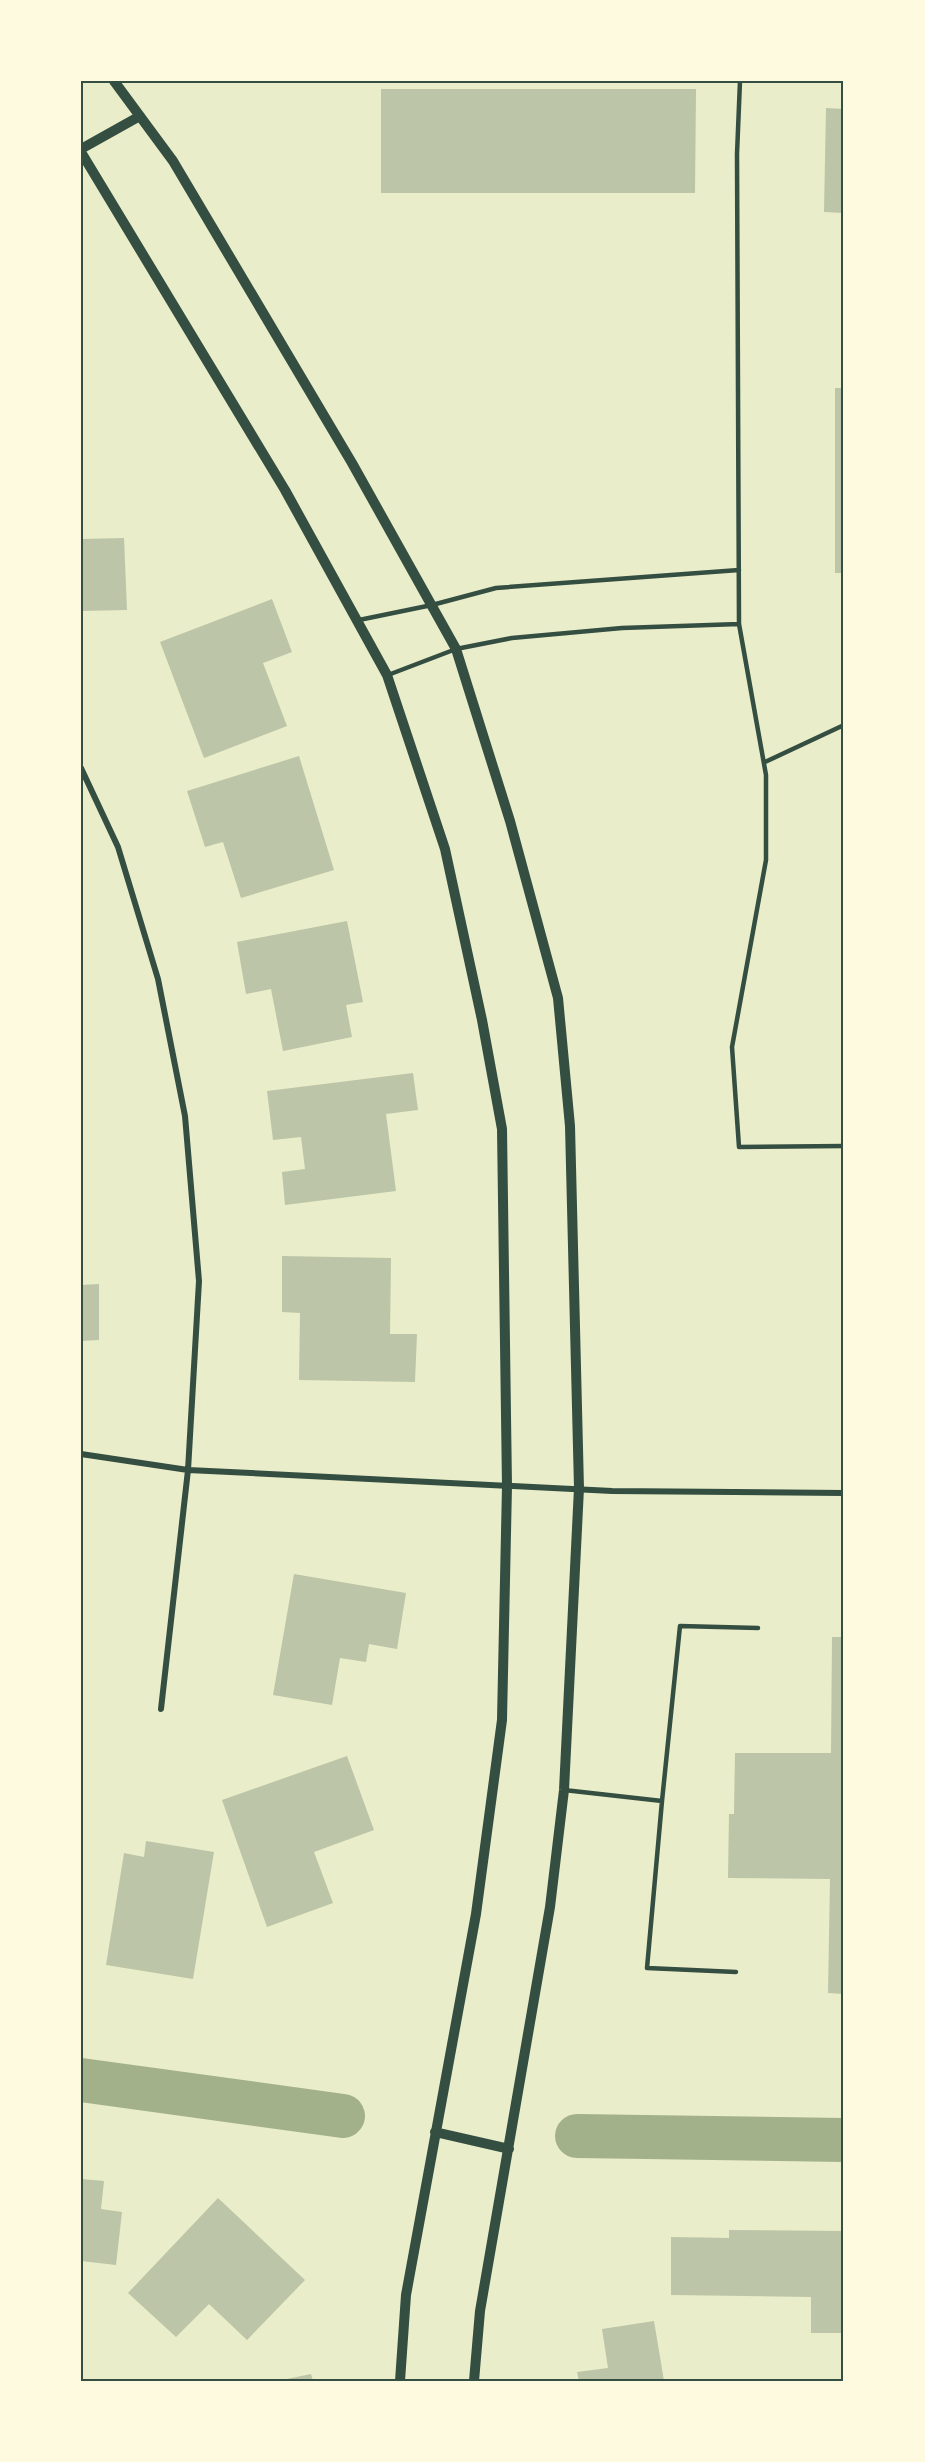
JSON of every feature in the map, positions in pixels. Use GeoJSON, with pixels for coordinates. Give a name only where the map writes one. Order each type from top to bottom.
{"type":"FeatureCollection","features":[{"type":"Feature","properties":{"kind":"street"},"geometry":{"type":"LineString","coordinates":[[114,81],[173,160],[352,463],[456,649],[510,821],[558,998],[570,1126],[579,1488],[564,1790],[550,1907],[480,2311],[474,2381]]}},
{"type":"Feature","properties":{"kind":"street"},"geometry":{"type":"LineString","coordinates":[[140,116],[81,151],[285,490],[387,675],[445,849],[482,1020],[502,1129],[507,1486],[502,1720],[476,1914],[406,2295],[400,2381]]}},
{"type":"Feature","properties":{"kind":"street"},"geometry":{"type":"LineString","coordinates":[[81,768],[118,847],[158,979],[185,1116],[199,1281],[188,1470],[161,1709]]}},
{"type":"Feature","properties":{"kind":"street"},"geometry":{"type":"LineString","coordinates":[[81,1454],[188,1470],[507,1486],[844,1493]]}},
{"type":"Feature","properties":{"kind":"street"},"geometry":{"type":"LineString","coordinates":[[435,2132],[509,2149]]}},
{"type":"Feature","properties":{"kind":"lane"},"geometry":{"type":"LineString","coordinates":[[740,81],[737,154],[739,624],[765,762],[766,860],[732,1047],[739,1147],[844,1146]]}},
{"type":"Feature","properties":{"kind":"lane"},"geometry":{"type":"LineString","coordinates":[[358,620],[432,605],[496,588],[739,570]]}},
{"type":"Feature","properties":{"kind":"lane"},"geometry":{"type":"LineString","coordinates":[[387,675],[456,649],[512,638],[622,628],[739,624]]}},
{"type":"Feature","properties":{"kind":"lane"},"geometry":{"type":"LineString","coordinates":[[765,762],[844,725]]}},
{"type":"Feature","properties":{"kind":"lane"},"geometry":{"type":"LineString","coordinates":[[736,1972],[647,1968],[680,1626],[758,1628]]}},
{"type":"Feature","properties":{"kind":"lane"},"geometry":{"type":"LineString","coordinates":[[564,1790],[662,1801]]}},
{"type":"Feature","properties":{"kind":"building"},"geometry":{"type":"Polygon","coordinates":[[[381,89],[696,89],[695,193],[381,193],[381,89]]]}},
{"type":"Feature","properties":{"kind":"building"},"geometry":{"type":"Polygon","coordinates":[[[826,108],[844,109],[844,213],[824,212],[826,108]]]}},
{"type":"Feature","properties":{"kind":"building"},"geometry":{"type":"Polygon","coordinates":[[[835,388],[844,388],[844,573],[835,573],[835,388]]]}},
{"type":"Feature","properties":{"kind":"building"},"geometry":{"type":"Polygon","coordinates":[[[124,538],[127,610],[81,611],[81,539],[124,538]]]}},
{"type":"Feature","properties":{"kind":"building"},"geometry":{"type":"Polygon","coordinates":[[[272,599],[292,652],[263,663],[287,726],[204,758],[160,642],[272,599]]]}},
{"type":"Feature","properties":{"kind":"building"},"geometry":{"type":"Polygon","coordinates":[[[299,756],[334,870],[241,898],[223,842],[205,847],[187,791],[299,756]]]}},
{"type":"Feature","properties":{"kind":"building"},"geometry":{"type":"Polygon","coordinates":[[[347,921],[363,1002],[346,1005],[352,1037],[283,1051],[271,989],[246,994],[237,942],[347,921]]]}},
{"type":"Feature","properties":{"kind":"building"},"geometry":{"type":"Polygon","coordinates":[[[413,1073],[418,1110],[386,1114],[396,1191],[285,1205],[282,1172],[305,1169],[301,1137],[273,1140],[267,1091],[413,1073]]]}},
{"type":"Feature","properties":{"kind":"building"},"geometry":{"type":"Polygon","coordinates":[[[282,1256],[391,1258],[390,1334],[417,1334],[415,1382],[299,1380],[300,1313],[282,1312],[282,1256]]]}},
{"type":"Feature","properties":{"kind":"building"},"geometry":{"type":"Polygon","coordinates":[[[99,1284],[99,1340],[81,1341],[81,1285],[99,1284]]]}},
{"type":"Feature","properties":{"kind":"building"},"geometry":{"type":"Polygon","coordinates":[[[294,1574],[406,1593],[397,1649],[369,1644],[366,1662],[340,1658],[332,1705],[273,1695],[294,1574]]]}},
{"type":"Feature","properties":{"kind":"building"},"geometry":{"type":"Polygon","coordinates":[[[832,1637],[844,1637],[844,1994],[828,1993],[830,1879],[728,1878],[729,1814],[734,1814],[735,1753],[831,1753],[832,1637]]]}},
{"type":"Feature","properties":{"kind":"building"},"geometry":{"type":"Polygon","coordinates":[[[347,1756],[374,1830],[314,1852],[333,1903],[267,1927],[222,1800],[347,1756]]]}},
{"type":"Feature","properties":{"kind":"building"},"geometry":{"type":"Polygon","coordinates":[[[146,1841],[214,1852],[193,1979],[106,1965],[124,1853],[144,1857],[146,1841]]]}},
{"type":"Feature","properties":{"kind":"building"},"geometry":{"type":"Polygon","coordinates":[[[81,2179],[104,2181],[101,2209],[122,2212],[116,2265],[81,2261],[81,2179]]]}},
{"type":"Feature","properties":{"kind":"building"},"geometry":{"type":"Polygon","coordinates":[[[218,2198],[305,2280],[247,2340],[209,2304],[176,2337],[128,2293],[218,2198]]]}},
{"type":"Feature","properties":{"kind":"building"},"geometry":{"type":"Polygon","coordinates":[[[729,2230],[844,2231],[844,2333],[811,2333],[811,2297],[671,2295],[671,2237],[729,2238],[729,2230]]]}},
{"type":"Feature","properties":{"kind":"building"},"geometry":{"type":"Polygon","coordinates":[[[654,2321],[664,2381],[579,2381],[577,2372],[608,2368],[602,2329],[654,2321]]]}},
{"type":"Feature","properties":{"kind":"building"},"geometry":{"type":"Polygon","coordinates":[[[311,2374],[313,2381],[282,2381],[282,2380],[311,2374]]]}},
{"type":"Feature","properties":{"kind":"waterway"},"geometry":{"type":"LineString","coordinates":[[81,2080],[343,2116]]}},
{"type":"Feature","properties":{"kind":"waterway"},"geometry":{"type":"LineString","coordinates":[[577,2136],[844,2140]]}}]}
